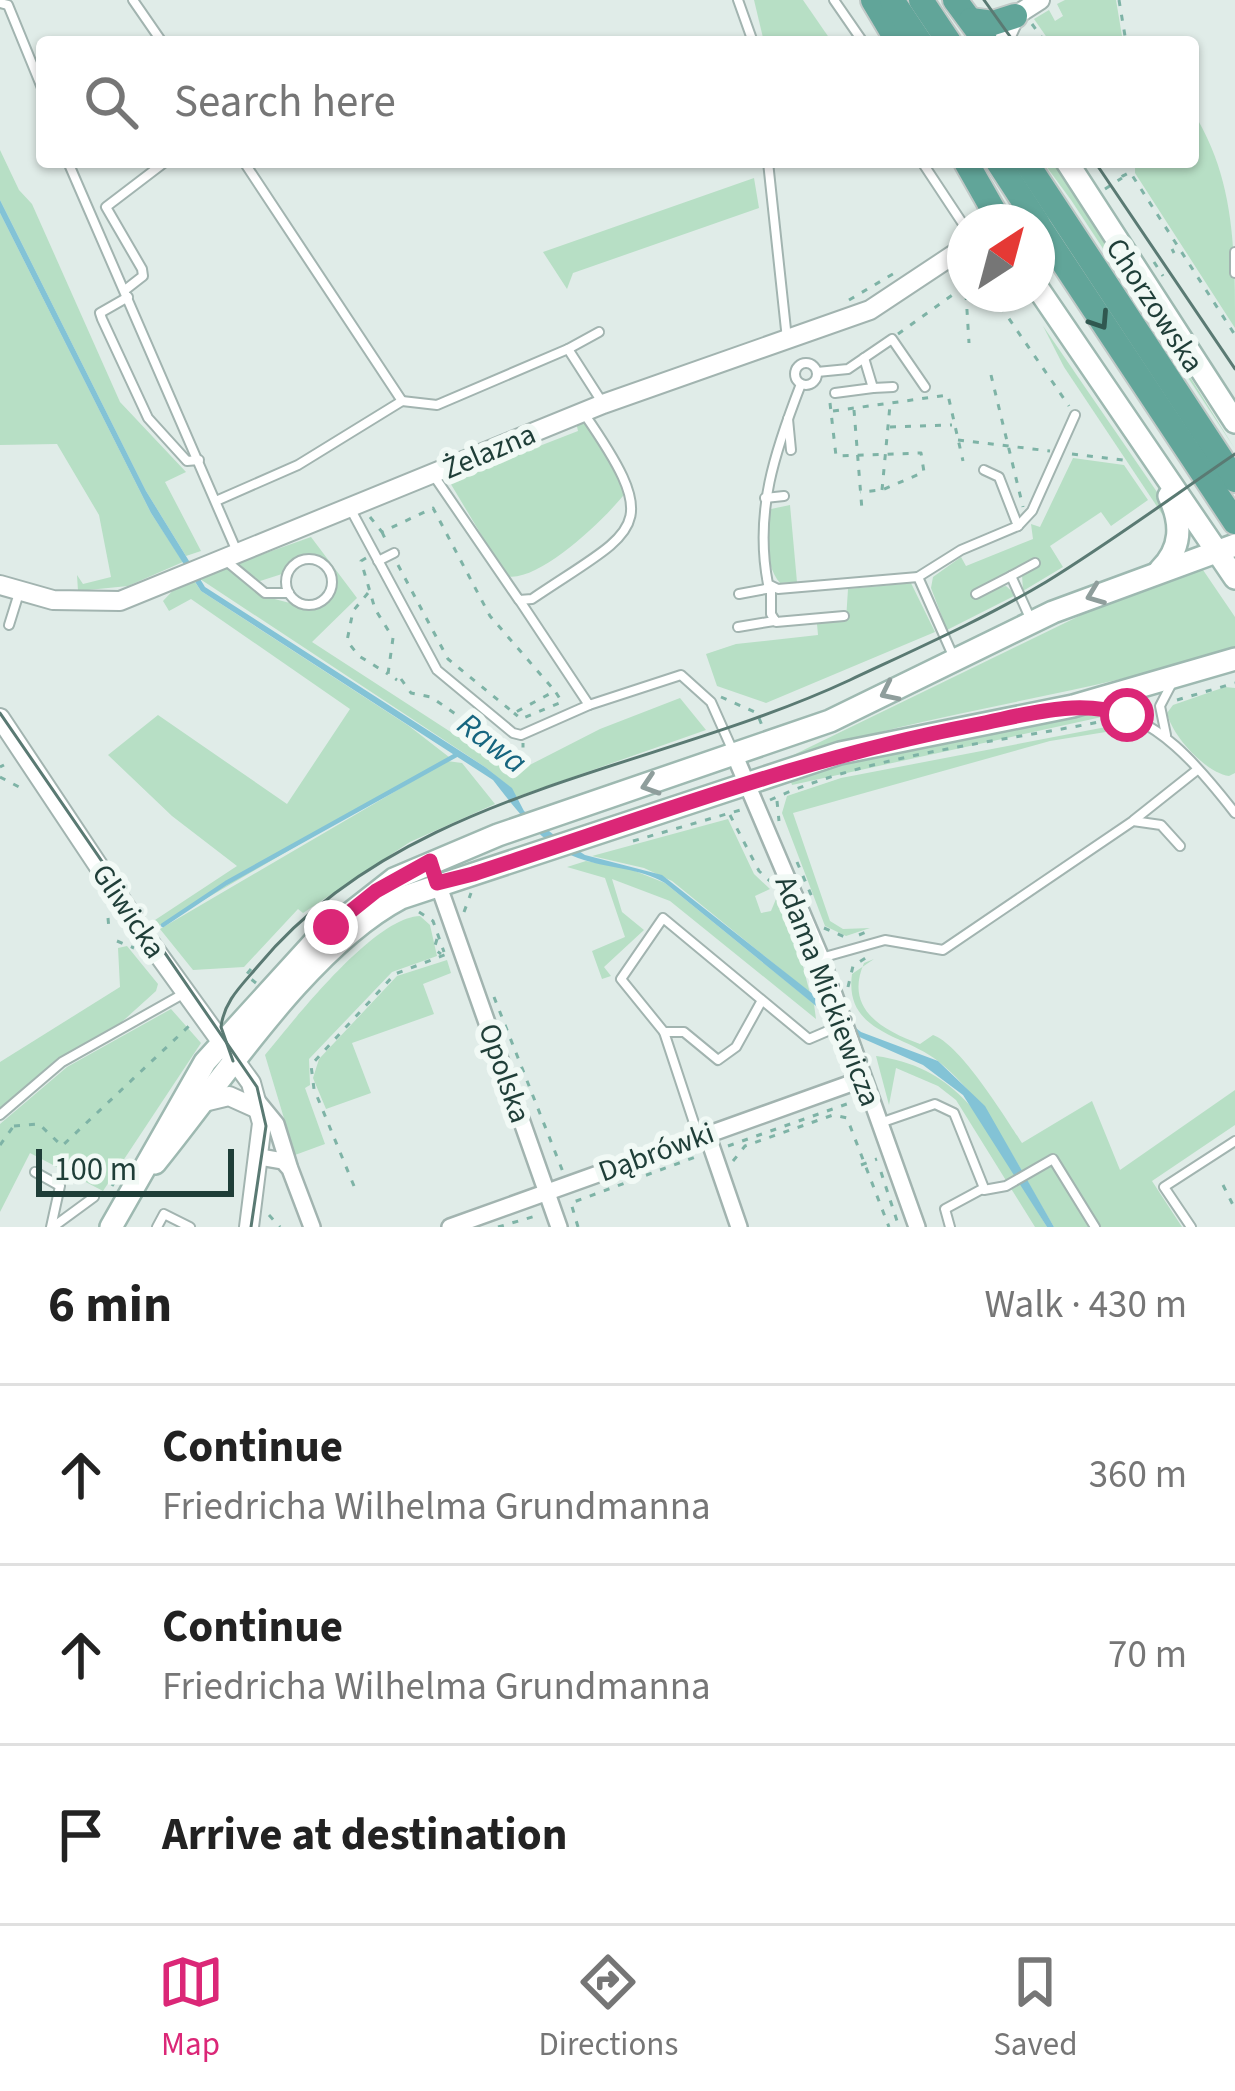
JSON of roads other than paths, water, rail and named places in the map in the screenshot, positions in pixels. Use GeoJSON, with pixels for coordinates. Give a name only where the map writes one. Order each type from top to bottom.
{"type":"FeatureCollection","features":[{"type":"Feature","properties":{"kind":"main road"},"geometry":{"type":"LineString","coordinates":[[873,0],[894,36]]}},
{"type":"Feature","properties":{"kind":"main road"},"geometry":{"type":"LineString","coordinates":[[892,0],[916,36]]}},
{"type":"Feature","properties":{"kind":"main road"},"geometry":{"type":"LineString","coordinates":[[921,0],[945,36]]}},
{"type":"Feature","properties":{"kind":"main road"},"geometry":{"type":"LineString","coordinates":[[963,10],[993,23],[1023,19]]}},
{"type":"Feature","properties":{"kind":"main road"},"geometry":{"type":"LineString","coordinates":[[963,10],[982,36]]}},
{"type":"Feature","properties":{"kind":"main road"},"geometry":{"type":"LineString","coordinates":[[969,168],[990,204]]}},
{"type":"Feature","properties":{"kind":"main road","name":"Chorzowska"},"geometry":{"type":"LineString","coordinates":[[1002,168],[1025,204]]}},
{"type":"Feature","properties":{"kind":"main road","name":"Chorzowska"},"geometry":{"type":"LineString","coordinates":[[1030,168],[1235,479]]}},
{"type":"Feature","properties":{"kind":"main road","name":"Chorzowska"},"geometry":{"type":"LineString","coordinates":[[1071,168],[1235,422]]}},
{"type":"Feature","properties":{"kind":"main road","name":"Chorzowska"},"geometry":{"type":"LineString","coordinates":[[1055,252],[1229,541],[1235,578]]}},
{"type":"Feature","properties":{"kind":"main road","name":"Chorzowska"},"geometry":{"type":"LineString","coordinates":[[1054,312],[1157,468],[1229,541]]}},
{"type":"Feature","properties":{"kind":"main road"},"geometry":{"type":"LineString","coordinates":[[1157,468],[1179,521],[1175,548],[1160,570]]}},
{"type":"Feature","properties":{"kind":"main road"},"geometry":{"type":"LineString","coordinates":[[129,1196],[200,1103],[230,1053],[331,927],[376,891],[434,872],[498,835],[830,721],[1032,622],[1229,541]]}},
{"type":"Feature","properties":{"kind":"main road"},"geometry":{"type":"LineString","coordinates":[[434,872],[476,881],[520,859],[746,782],[886,742],[1073,706],[1235,663]]}},
{"type":"Feature","properties":{"kind":"main road"},"geometry":{"type":"LineString","coordinates":[[111,1227],[188,1088],[230,1053],[337,944],[405,905],[434,872]]}},
{"type":"Feature","properties":{"kind":"street"},"geometry":{"type":"LineString","coordinates":[[1008,36],[1040,0]]}},
{"type":"Feature","properties":{"kind":"street","name":"Żelazna"},"geometry":{"type":"LineString","coordinates":[[10,588],[75,602],[120,601],[583,412],[698,379],[870,310],[947,259]]}},
{"type":"Feature","properties":{"kind":"street","name":"Gliwicka"},"geometry":{"type":"LineString","coordinates":[[0,718],[230,1053],[259,1106],[276,1124],[312,1227]]}},
{"type":"Feature","properties":{"kind":"street","name":"Adama Mickiewicza"},"geometry":{"type":"LineString","coordinates":[[735,756],[820,958],[840,991],[836,1030],[863,1079],[917,1227]]}},
{"type":"Feature","properties":{"kind":"street","name":"Opolska"},"geometry":{"type":"LineString","coordinates":[[434,872],[458,919],[547,1193],[551,1224]]}},
{"type":"Feature","properties":{"kind":"street"},"geometry":{"type":"LineString","coordinates":[[405,905],[427,900],[458,919],[460,891],[476,881]]}},
{"type":"Feature","properties":{"kind":"street","name":"Dąbrówki"},"geometry":{"type":"LineString","coordinates":[[450,1227],[863,1079]]}},
{"type":"Feature","properties":{"kind":"street"},"geometry":{"type":"LineString","coordinates":[[200,1103],[229,1096],[259,1106]]}},
{"type":"Feature","properties":{"kind":"street","name":"Gliwicka"},"geometry":{"type":"LineString","coordinates":[[249,1227],[260,1157],[259,1106]]}},
{"type":"Feature","properties":{"kind":"street"},"geometry":{"type":"LineString","coordinates":[[703,1135],[739,1227]]}},
{"type":"Feature","properties":{"kind":"street"},"geometry":{"type":"LineString","coordinates":[[260,1157],[284,1161],[290,1169]]}},
{"type":"Feature","properties":{"kind":"lane"},"geometry":{"type":"LineString","coordinates":[[133,0],[158,36]]}},
{"type":"Feature","properties":{"kind":"lane"},"geometry":{"type":"LineString","coordinates":[[738,0],[751,36]]}},
{"type":"Feature","properties":{"kind":"lane"},"geometry":{"type":"LineString","coordinates":[[834,0],[859,36]]}},
{"type":"Feature","properties":{"kind":"lane"},"geometry":{"type":"LineString","coordinates":[[0,3],[8,5],[36,71]]}},
{"type":"Feature","properties":{"kind":"lane"},"geometry":{"type":"LineString","coordinates":[[71,168],[199,460],[232,557],[265,593],[289,593],[303,604],[320,601],[331,587],[328,570],[314,560],[297,562],[286,576],[289,593]]}},
{"type":"Feature","properties":{"kind":"lane"},"geometry":{"type":"LineString","coordinates":[[157,168],[106,207],[143,275],[100,313],[148,418],[187,461],[199,460]]}},
{"type":"Feature","properties":{"kind":"lane"},"geometry":{"type":"LineString","coordinates":[[248,168],[402,401]]}},
{"type":"Feature","properties":{"kind":"lane"},"geometry":{"type":"LineString","coordinates":[[769,168],[789,339],[802,363],[822,372],[848,369],[892,339],[925,387]]}},
{"type":"Feature","properties":{"kind":"lane"},"geometry":{"type":"LineString","coordinates":[[926,168],[950,204]]}},
{"type":"Feature","properties":{"kind":"lane"},"geometry":{"type":"LineString","coordinates":[[1235,252],[1235,273]]}},
{"type":"Feature","properties":{"kind":"lane"},"geometry":{"type":"LineString","coordinates":[[216,501],[298,465],[402,401],[436,405],[598,332]]}},
{"type":"Feature","properties":{"kind":"lane"},"geometry":{"type":"LineString","coordinates":[[568,349],[619,404]]}},
{"type":"Feature","properties":{"kind":"lane"},"geometry":{"type":"LineString","coordinates":[[864,358],[873,388]]}},
{"type":"Feature","properties":{"kind":"lane"},"geometry":{"type":"LineString","coordinates":[[802,363],[795,374],[802,384]]}},
{"type":"Feature","properties":{"kind":"lane"},"geometry":{"type":"LineString","coordinates":[[802,384],[814,382],[822,372]]}},
{"type":"Feature","properties":{"kind":"lane"},"geometry":{"type":"LineString","coordinates":[[774,621],[760,515],[802,384]]}},
{"type":"Feature","properties":{"kind":"lane"},"geometry":{"type":"LineString","coordinates":[[835,393],[893,387]]}},
{"type":"Feature","properties":{"kind":"lane"},"geometry":{"type":"LineString","coordinates":[[519,600],[532,598],[611,545],[634,509],[633,492],[583,412]]}},
{"type":"Feature","properties":{"kind":"lane"},"geometry":{"type":"LineString","coordinates":[[739,595],[771,588],[918,578],[961,550],[1022,522],[1075,415]]}},
{"type":"Feature","properties":{"kind":"lane"},"geometry":{"type":"LineString","coordinates":[[788,418],[791,450]]}},
{"type":"Feature","properties":{"kind":"lane"},"geometry":{"type":"LineString","coordinates":[[984,470],[999,477],[1022,522]]}},
{"type":"Feature","properties":{"kind":"lane"},"geometry":{"type":"LineString","coordinates":[[433,475],[589,705]]}},
{"type":"Feature","properties":{"kind":"lane"},"geometry":{"type":"LineString","coordinates":[[765,498],[784,496]]}},
{"type":"Feature","properties":{"kind":"lane"},"geometry":{"type":"LineString","coordinates":[[357,507],[376,557],[436,670],[521,735],[589,705],[681,675],[711,702],[735,756]]}},
{"type":"Feature","properties":{"kind":"lane"},"geometry":{"type":"LineString","coordinates":[[376,557],[395,558]]}},
{"type":"Feature","properties":{"kind":"lane"},"geometry":{"type":"LineString","coordinates":[[976,594],[1035,563]]}},
{"type":"Feature","properties":{"kind":"lane"},"geometry":{"type":"LineString","coordinates":[[1011,576],[1032,622]]}},
{"type":"Feature","properties":{"kind":"lane"},"geometry":{"type":"LineString","coordinates":[[918,578],[954,660]]}},
{"type":"Feature","properties":{"kind":"lane"},"geometry":{"type":"LineString","coordinates":[[9,625],[10,588]]}},
{"type":"Feature","properties":{"kind":"lane"},"geometry":{"type":"LineString","coordinates":[[738,628],[844,616]]}},
{"type":"Feature","properties":{"kind":"lane"},"geometry":{"type":"LineString","coordinates":[[1166,737],[1160,706],[1176,679]]}},
{"type":"Feature","properties":{"kind":"lane"},"geometry":{"type":"LineString","coordinates":[[1073,706],[1127,715],[1166,737],[1235,813]]}},
{"type":"Feature","properties":{"kind":"lane"},"geometry":{"type":"LineString","coordinates":[[820,958],[860,940],[902,940],[943,950],[1133,821],[1197,770]]}},
{"type":"Feature","properties":{"kind":"lane"},"geometry":{"type":"LineString","coordinates":[[1223,797],[1235,788]]}},
{"type":"Feature","properties":{"kind":"lane"},"geometry":{"type":"LineString","coordinates":[[1133,821],[1161,825],[1180,845]]}},
{"type":"Feature","properties":{"kind":"lane"},"geometry":{"type":"LineString","coordinates":[[703,1135],[664,1032],[621,979],[663,919],[808,1039],[836,1030]]}},
{"type":"Feature","properties":{"kind":"lane"},"geometry":{"type":"LineString","coordinates":[[3,1116],[62,1062],[185,992]]}},
{"type":"Feature","properties":{"kind":"lane"},"geometry":{"type":"LineString","coordinates":[[664,1032],[684,1032],[718,1060],[736,1047],[761,1002]]}},
{"type":"Feature","properties":{"kind":"lane"},"geometry":{"type":"LineString","coordinates":[[880,1124],[943,1105],[954,1113],[984,1190]]}},
{"type":"Feature","properties":{"kind":"lane"},"geometry":{"type":"LineString","coordinates":[[1191,1227],[1164,1187],[1235,1141]]}},
{"type":"Feature","properties":{"kind":"lane"},"geometry":{"type":"LineString","coordinates":[[950,1227],[948,1205],[1006,1186],[1053,1159],[1095,1227]]}},
{"type":"Feature","properties":{"kind":"lane"},"geometry":{"type":"LineString","coordinates":[[35,1172],[61,1186],[52,1227]]}},
{"type":"Feature","properties":{"kind":"lane"},"geometry":{"type":"LineString","coordinates":[[52,1227],[94,1197]]}},
{"type":"Feature","properties":{"kind":"lane"},"geometry":{"type":"LineString","coordinates":[[157,1227],[164,1214],[190,1227]]}},
{"type":"Feature","properties":{"kind":"water"},"geometry":{"type":"Polygon","coordinates":[[[0,200],[146,491],[205,587],[485,767],[512,788],[524,811],[554,835],[585,855],[662,875],[861,1032],[938,1061],[985,1106],[1054,1227],[1047,1227],[963,1095],[923,1065],[848,1032],[665,883],[556,847],[532,827],[493,780],[201,591],[151,513],[0,213],[0,200]]]}},
{"type":"Feature","properties":{"kind":"waterway","name":"Rawa"},"geometry":{"type":"LineString","coordinates":[[163,925],[226,883],[458,754]]}},
{"type":"Feature","properties":{"kind":"tram line"},"geometry":{"type":"LineString","coordinates":[[984,0],[1010,36]]}},
{"type":"Feature","properties":{"kind":"tram line"},"geometry":{"type":"LineString","coordinates":[[1099,168],[1235,369]]}},
{"type":"Feature","properties":{"kind":"tram line"},"geometry":{"type":"LineString","coordinates":[[233,1061],[221,1027],[235,994],[317,907],[384,860],[458,822],[774,711],[925,645],[1046,582],[1235,454]]}},
{"type":"Feature","properties":{"kind":"tram line"},"geometry":{"type":"LineString","coordinates":[[0,713],[257,1087],[266,1126],[251,1227]]}}]}
